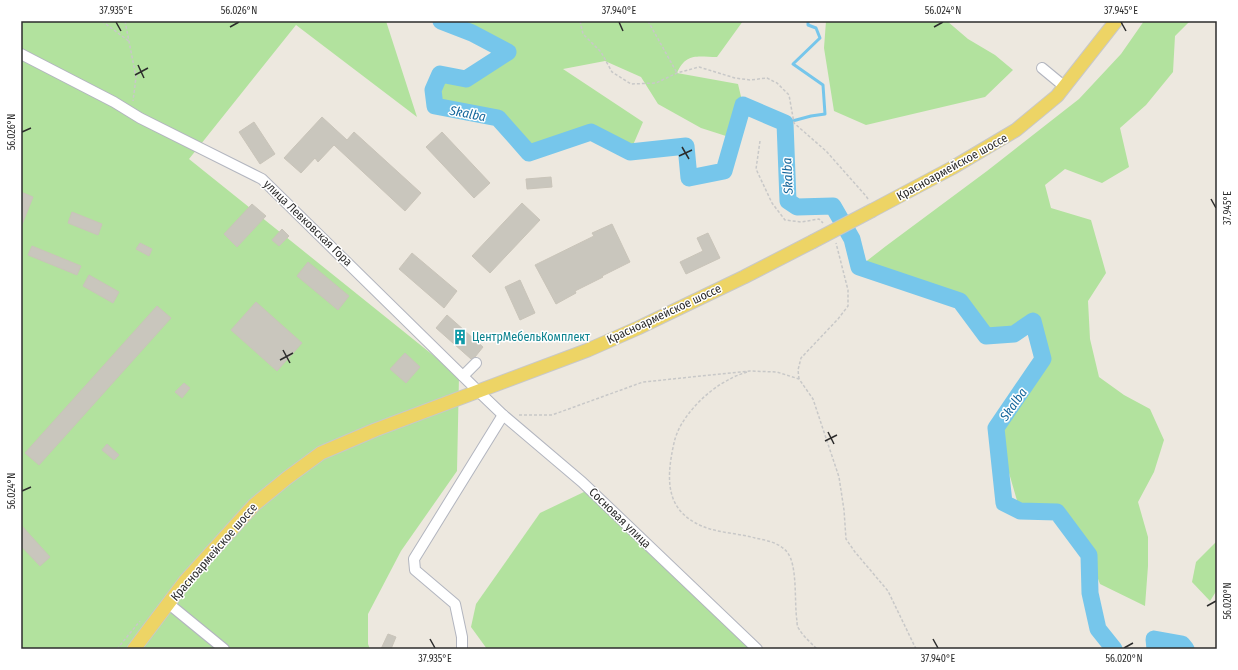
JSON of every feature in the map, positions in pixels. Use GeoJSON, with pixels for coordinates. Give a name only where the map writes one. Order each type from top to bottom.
{"type":"FeatureCollection","features":[{"type":"Feature","properties":{"kind":"main road","name":"Красноармейское шоссе"},"geometry":{"type":"LineString","coordinates":[[134,649],[204,560],[254,504],[304,465],[321,454],[374,430],[588,350],[638,328],[744,277],[952,168],[1016,130],[1057,96],[1116,21]]}},
{"type":"Feature","properties":{"kind":"street","name":"улица Левковская Гора"},"geometry":{"type":"LineString","coordinates":[[21,54],[140,118],[262,179],[478,391]]}},
{"type":"Feature","properties":{"kind":"street"},"geometry":{"type":"LineString","coordinates":[[1042,68],[1065,87]]}},
{"type":"Feature","properties":{"kind":"street"},"geometry":{"type":"LineString","coordinates":[[463,376],[476,363]]}},
{"type":"Feature","properties":{"kind":"street","name":"Сосновая улица"},"geometry":{"type":"LineString","coordinates":[[478,391],[582,482],[757,649]]}},
{"type":"Feature","properties":{"kind":"street"},"geometry":{"type":"LineString","coordinates":[[462,649],[462,637],[455,604],[415,570],[414,559],[503,414]]}},
{"type":"Feature","properties":{"kind":"street"},"geometry":{"type":"LineString","coordinates":[[169,604],[224,649]]}},
{"type":"Feature","properties":{"kind":"path"},"geometry":{"type":"LineString","coordinates":[[102,21],[130,42]]}},
{"type":"Feature","properties":{"kind":"path"},"geometry":{"type":"LineString","coordinates":[[125,21],[136,77],[133,102]]}},
{"type":"Feature","properties":{"kind":"path"},"geometry":{"type":"LineString","coordinates":[[580,21],[583,34],[601,52],[612,72],[631,84],[656,83],[677,73],[699,67],[735,78],[750,80],[766,78],[778,83],[789,95],[794,123],[826,151],[866,196]]}},
{"type":"Feature","properties":{"kind":"path"},"geometry":{"type":"LineString","coordinates":[[648,21],[677,73]]}},
{"type":"Feature","properties":{"kind":"path"},"geometry":{"type":"LineString","coordinates":[[760,141],[756,169],[772,203],[785,220],[801,222],[819,219],[824,224]]}},
{"type":"Feature","properties":{"kind":"path"},"geometry":{"type":"LineString","coordinates":[[836,243],[848,290],[848,306],[838,319],[801,358],[798,370],[799,379],[812,399],[839,477],[844,510],[846,539],[888,591],[916,649]]}},
{"type":"Feature","properties":{"kind":"path"},"geometry":{"type":"LineString","coordinates":[[503,414],[552,415],[643,382],[750,371],[777,372],[799,379]]}},
{"type":"Feature","properties":{"kind":"path"},"geometry":{"type":"LineString","coordinates":[[750,371],[729,379],[708,393],[690,412],[676,435],[670,462],[670,488],[677,507],[692,522],[712,529],[760,539],[781,546],[788,554],[792,563],[798,628],[817,649]]}},
{"type":"Feature","properties":{"kind":"green space"},"geometry":{"type":"Polygon","coordinates":[[[21,21],[386,21],[417,117],[296,25],[189,159],[459,376],[457,471],[401,551],[368,614],[368,644],[370,649],[21,649],[21,21]]]}},
{"type":"Feature","properties":{"kind":"green space"},"geometry":{"type":"Polygon","coordinates":[[[441,21],[743,21],[717,57],[693,57],[684,62],[677,73],[738,84],[743,105],[726,136],[701,128],[658,104],[641,77],[605,61],[563,69],[643,122],[630,152],[591,132],[529,153],[498,118],[435,106],[433,90],[440,74],[466,79],[508,52],[472,33],[441,21]]]}},
{"type":"Feature","properties":{"kind":"green space"},"geometry":{"type":"Polygon","coordinates":[[[826,21],[947,21],[968,39],[995,55],[1013,70],[985,97],[866,125],[834,111],[824,48],[826,21]]]}},
{"type":"Feature","properties":{"kind":"green space"},"geometry":{"type":"Polygon","coordinates":[[[1144,21],[1190,21],[1175,36],[1173,72],[1146,105],[1120,128],[1129,167],[1102,183],[1065,169],[1045,185],[1051,208],[1091,220],[1106,273],[1088,301],[1090,339],[1099,377],[1124,395],[1150,409],[1164,440],[1154,472],[1138,502],[1148,537],[1148,566],[1145,606],[1100,584],[1089,555],[1057,512],[1020,511],[996,428],[1043,359],[1033,321],[1014,334],[986,336],[960,301],[859,267],[987,171],[1079,99],[1121,54],[1144,21]]]}},
{"type":"Feature","properties":{"kind":"green space"},"geometry":{"type":"Polygon","coordinates":[[[586,491],[751,649],[487,649],[471,627],[476,604],[540,513],[586,491]]]}},
{"type":"Feature","properties":{"kind":"green space"},"geometry":{"type":"Polygon","coordinates":[[[1217,541],[1217,590],[1210,601],[1192,582],[1196,562],[1217,541]]]}},
{"type":"Feature","properties":{"kind":"building"},"geometry":{"type":"Polygon","coordinates":[[[322,117],[347,140],[354,132],[421,193],[405,211],[334,145],[318,162],[315,158],[301,173],[284,158],[322,117]]]}},
{"type":"Feature","properties":{"kind":"building"},"geometry":{"type":"Polygon","coordinates":[[[254,122],[275,154],[260,164],[239,132],[254,122]]]}},
{"type":"Feature","properties":{"kind":"building"},"geometry":{"type":"Polygon","coordinates":[[[442,132],[490,183],[474,198],[426,147],[442,132]]]}},
{"type":"Feature","properties":{"kind":"building"},"geometry":{"type":"Polygon","coordinates":[[[551,177],[552,187],[527,189],[526,179],[551,177]]]}},
{"type":"Feature","properties":{"kind":"building"},"geometry":{"type":"Polygon","coordinates":[[[21,192],[33,197],[21,227],[21,192]]]}},
{"type":"Feature","properties":{"kind":"building"},"geometry":{"type":"Polygon","coordinates":[[[522,203],[540,220],[490,273],[472,256],[522,203]]]}},
{"type":"Feature","properties":{"kind":"building"},"geometry":{"type":"Polygon","coordinates":[[[252,204],[266,216],[237,247],[224,234],[252,204]]]}},
{"type":"Feature","properties":{"kind":"building"},"geometry":{"type":"Polygon","coordinates":[[[72,212],[102,224],[98,235],[68,223],[72,212]]]}},
{"type":"Feature","properties":{"kind":"building"},"geometry":{"type":"Polygon","coordinates":[[[612,224],[630,262],[575,291],[576,293],[556,304],[535,265],[594,236],[592,233],[612,224]]]}},
{"type":"Feature","properties":{"kind":"building"},"geometry":{"type":"Polygon","coordinates":[[[282,229],[289,236],[279,246],[272,240],[282,229]]]}},
{"type":"Feature","properties":{"kind":"building"},"geometry":{"type":"Polygon","coordinates":[[[708,233],[720,258],[686,274],[680,262],[703,251],[697,238],[708,233]]]}},
{"type":"Feature","properties":{"kind":"building"},"geometry":{"type":"Polygon","coordinates":[[[140,243],[152,249],[149,256],[136,249],[140,243]]]}},
{"type":"Feature","properties":{"kind":"building"},"geometry":{"type":"Polygon","coordinates":[[[32,246],[81,266],[77,275],[28,255],[32,246]]]}},
{"type":"Feature","properties":{"kind":"building"},"geometry":{"type":"Polygon","coordinates":[[[412,253],[457,291],[444,308],[399,269],[412,253]]]}},
{"type":"Feature","properties":{"kind":"building"},"geometry":{"type":"Polygon","coordinates":[[[308,262],[349,296],[338,310],[297,276],[308,262]]]}},
{"type":"Feature","properties":{"kind":"building"},"geometry":{"type":"Polygon","coordinates":[[[89,275],[119,292],[113,303],[83,286],[89,275]]]}},
{"type":"Feature","properties":{"kind":"building"},"geometry":{"type":"Polygon","coordinates":[[[520,280],[535,313],[520,320],[505,287],[520,280]]]}},
{"type":"Feature","properties":{"kind":"building"},"geometry":{"type":"Polygon","coordinates":[[[256,302],[302,343],[277,371],[231,330],[256,302]]]}},
{"type":"Feature","properties":{"kind":"building"},"geometry":{"type":"Polygon","coordinates":[[[157,306],[171,318],[39,465],[25,453],[157,306]]]}},
{"type":"Feature","properties":{"kind":"building","name":"ЦентрМебельКомплект"},"geometry":{"type":"Polygon","coordinates":[[[447,315],[483,347],[475,357],[471,359],[436,328],[447,315]]]}},
{"type":"Feature","properties":{"kind":"building"},"geometry":{"type":"Polygon","coordinates":[[[405,353],[420,367],[406,383],[390,369],[405,353]]]}},
{"type":"Feature","properties":{"kind":"building"},"geometry":{"type":"Polygon","coordinates":[[[184,383],[190,388],[182,398],[175,392],[184,383]]]}},
{"type":"Feature","properties":{"kind":"building"},"geometry":{"type":"Polygon","coordinates":[[[107,444],[119,455],[114,460],[102,450],[107,444]]]}},
{"type":"Feature","properties":{"kind":"building"},"geometry":{"type":"Polygon","coordinates":[[[21,525],[50,557],[40,566],[21,546],[21,525]]]}},
{"type":"Feature","properties":{"kind":"building"},"geometry":{"type":"Polygon","coordinates":[[[388,634],[396,637],[391,649],[381,649],[388,634]]]}},
{"type":"Feature","properties":{"kind":"waterway","name":"Skalba"},"geometry":{"type":"LineString","coordinates":[[441,21],[472,33],[508,52],[466,79],[440,74],[433,90],[435,106],[498,118],[529,153],[591,132],[630,152],[686,146],[689,178],[724,171],[743,105],[785,123],[788,201],[797,207],[833,206],[852,239],[859,267],[960,301],[986,336],[1014,334],[1033,321],[1043,359],[996,428],[1004,503],[1020,511],[1057,512],[1089,555],[1090,593],[1098,629],[1114,649]]}},
{"type":"Feature","properties":{"kind":"waterway"},"geometry":{"type":"LineString","coordinates":[[785,123],[825,114],[823,85],[793,64],[820,38],[816,28],[808,25],[808,21]]}},
{"type":"Feature","properties":{"kind":"waterway","name":"Skalba"},"geometry":{"type":"LineString","coordinates":[[1155,649],[1154,639],[1182,644],[1186,649]]}},
{"type":"Feature","properties":{"kind":"place","name":"ЦентрМебельКомплект"},"geometry":{"type":"Point","coordinates":[460,337]}}]}
